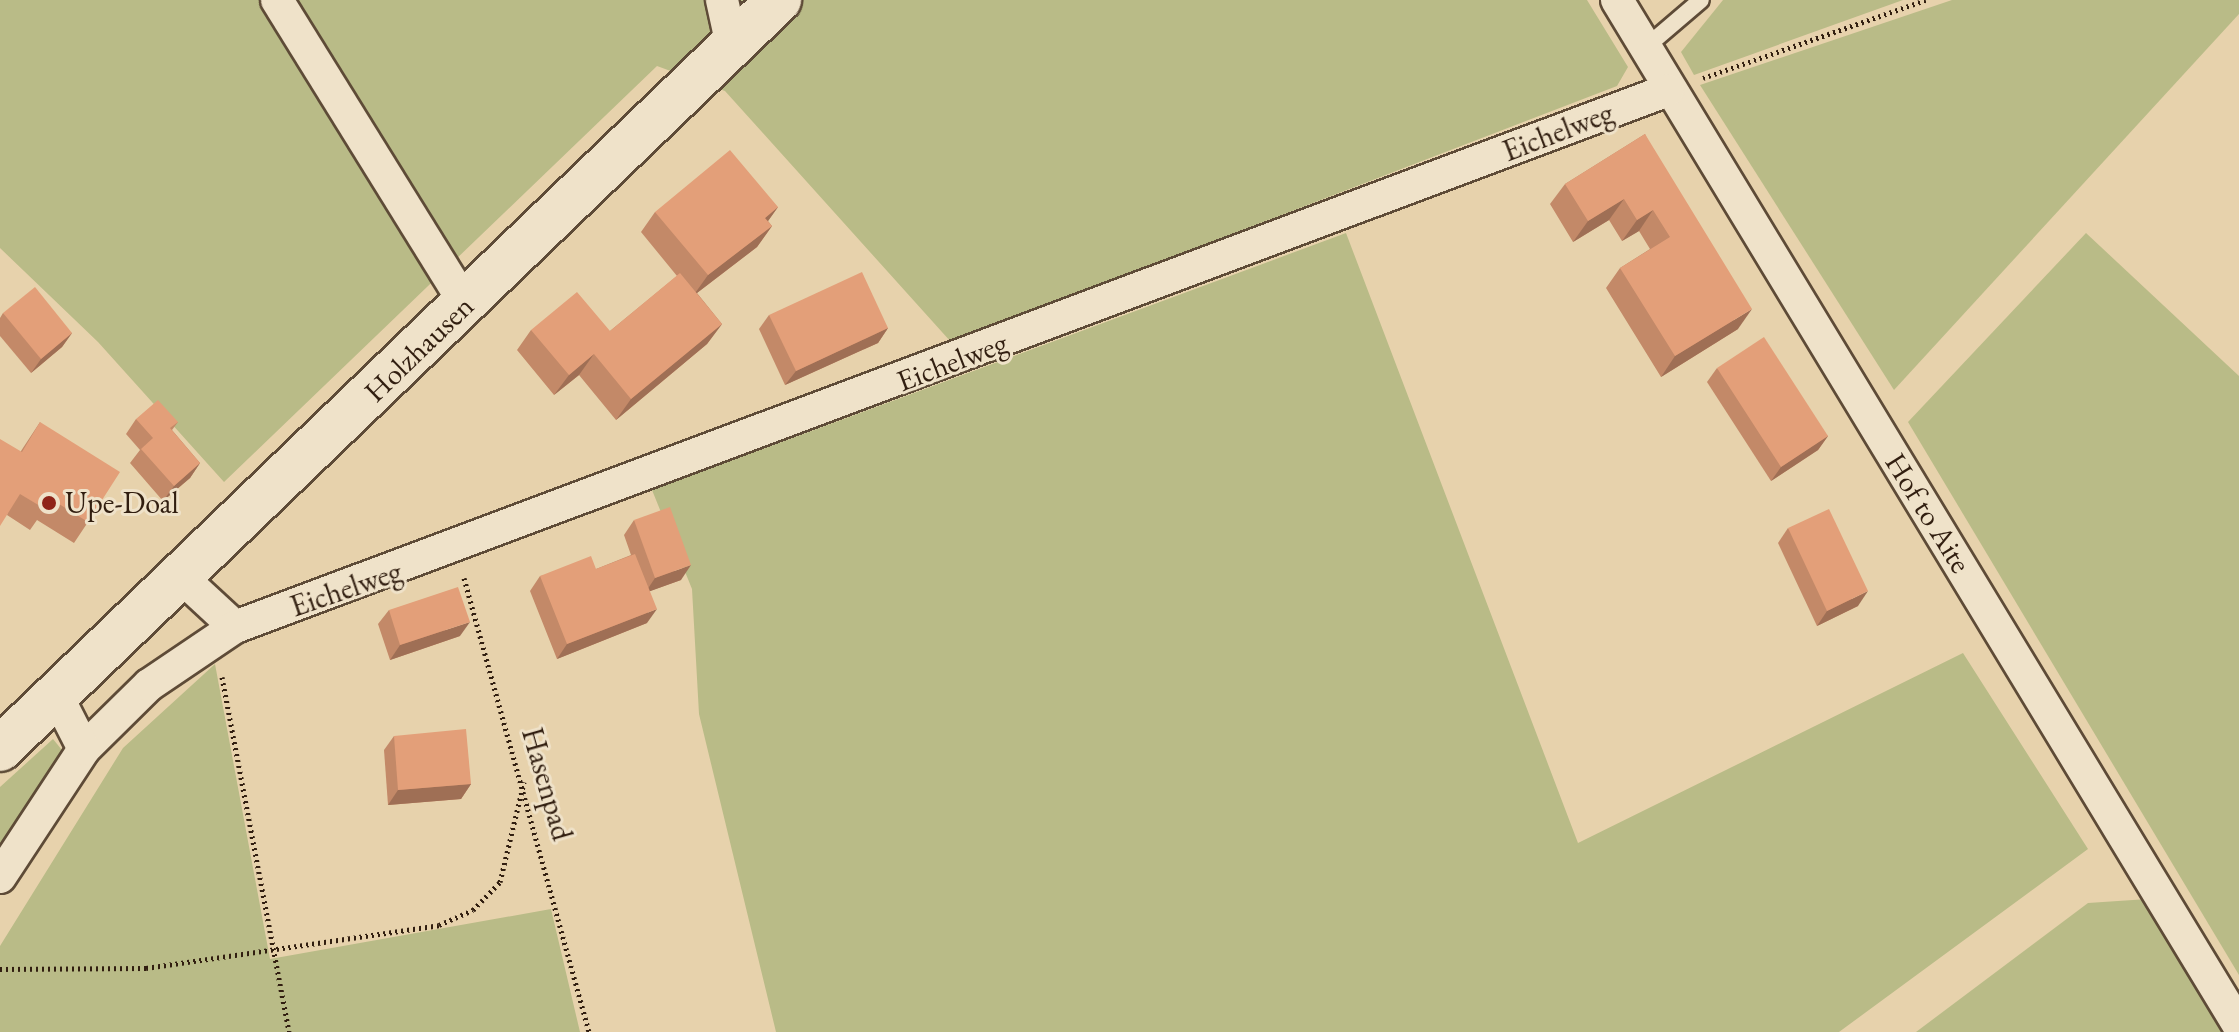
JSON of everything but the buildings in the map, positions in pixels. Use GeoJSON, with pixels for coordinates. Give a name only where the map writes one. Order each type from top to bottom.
{"type":"FeatureCollection","features":[{"type":"Feature","properties":{"kind":"street"},"geometry":{"type":"LineString","coordinates":[[277,0],[466,305]]}},
{"type":"Feature","properties":{"kind":"street"},"geometry":{"type":"LineString","coordinates":[[722,0],[732,46]]}},
{"type":"Feature","properties":{"kind":"street","name":"Holzhausen"},"geometry":{"type":"LineString","coordinates":[[0,749],[466,305],[779,0]]}},
{"type":"Feature","properties":{"kind":"street","name":"Hof to Aite"},"geometry":{"type":"LineString","coordinates":[[1617,0],[1668,90],[2239,1026]]}},
{"type":"Feature","properties":{"kind":"street","name":"Eichelweg"},"geometry":{"type":"LineString","coordinates":[[0,877],[84,749],[149,685],[225,634],[456,550],[1668,90]]}},
{"type":"Feature","properties":{"kind":"street"},"geometry":{"type":"LineString","coordinates":[[180,576],[225,634]]}},
{"type":"Feature","properties":{"kind":"street"},"geometry":{"type":"LineString","coordinates":[[57,696],[84,749]]}},
{"type":"Feature","properties":{"kind":"lane"},"geometry":{"type":"LineString","coordinates":[[1646,47],[1701,0]]}},
{"type":"Feature","properties":{"kind":"path"},"geometry":{"type":"LineString","coordinates":[[1668,90],[1926,0]]}},
{"type":"Feature","properties":{"kind":"path","name":"Hasenpad"},"geometry":{"type":"LineString","coordinates":[[456,550],[524,782],[589,1032]]}},
{"type":"Feature","properties":{"kind":"path"},"geometry":{"type":"LineString","coordinates":[[225,634],[289,1032]]}},
{"type":"Feature","properties":{"kind":"path"},"geometry":{"type":"LineString","coordinates":[[0,969],[146,968],[275,952],[439,925],[473,910],[500,882],[524,782]]}},
{"type":"Feature","properties":{"kind":"green space"},"geometry":{"type":"Polygon","coordinates":[[[0,0],[1587,0],[1628,67],[1617,86],[951,342],[725,91],[657,66],[224,482],[98,342],[0,248],[0,0]]]}},
{"type":"Feature","properties":{"kind":"green space"},"geometry":{"type":"Polygon","coordinates":[[[1723,0],[1903,0],[1694,75],[1681,52],[1723,0]]]}},
{"type":"Feature","properties":{"kind":"green space"},"geometry":{"type":"Polygon","coordinates":[[[1952,0],[2239,0],[2239,14],[1894,390],[1700,85],[1952,0]]]}},
{"type":"Feature","properties":{"kind":"green space"},"geometry":{"type":"Polygon","coordinates":[[[1346,233],[1578,843],[1963,653],[2088,849],[1839,1032],[776,1032],[699,714],[692,589],[652,490],[1346,233]]]}},
{"type":"Feature","properties":{"kind":"green space"},"geometry":{"type":"Polygon","coordinates":[[[2086,233],[2239,376],[2239,975],[1908,422],[2086,233]]]}},
{"type":"Feature","properties":{"kind":"green space"},"geometry":{"type":"Polygon","coordinates":[[[215,664],[270,959],[551,909],[580,1032],[0,1032],[0,946],[123,748],[215,664]]]}},
{"type":"Feature","properties":{"kind":"green space"},"geometry":{"type":"Polygon","coordinates":[[[53,739],[66,755],[0,853],[0,787],[53,739]]]}},
{"type":"Feature","properties":{"kind":"green space"},"geometry":{"type":"Polygon","coordinates":[[[2148,899],[2221,1032],[1916,1032],[2088,903],[2148,899]]]}},
{"type":"Feature","properties":{"kind":"place","name":"Upe-Doal"},"geometry":{"type":"Point","coordinates":[49,503]}}]}
